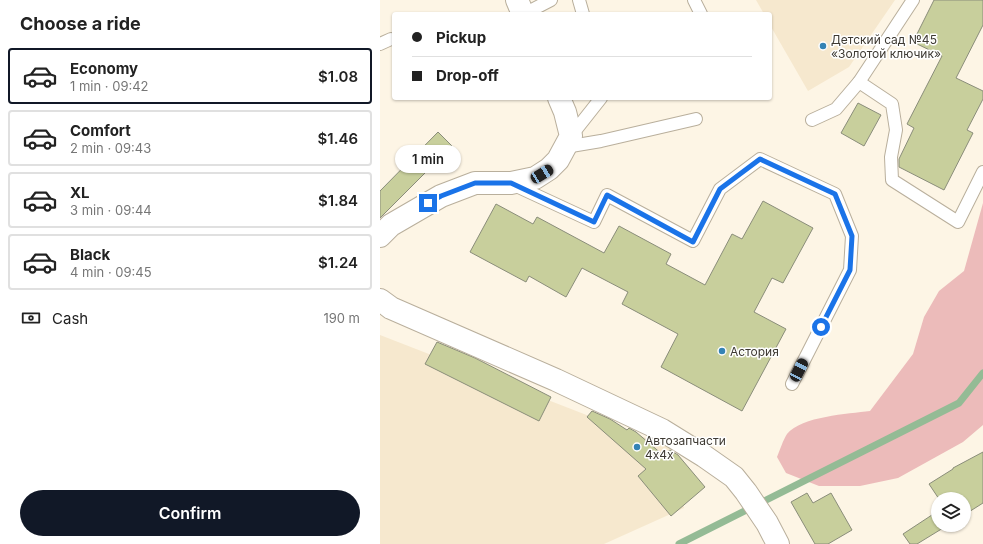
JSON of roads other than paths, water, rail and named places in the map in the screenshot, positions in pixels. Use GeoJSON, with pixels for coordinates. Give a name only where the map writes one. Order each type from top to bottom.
{"type":"FeatureCollection","features":[{"type":"Feature","properties":{"kind":"street"},"geometry":{"type":"LineString","coordinates":[[517,0],[522,12]]}},
{"type":"Feature","properties":{"kind":"street"},"geometry":{"type":"LineString","coordinates":[[380,236],[391,225],[441,196],[475,183],[511,183],[535,178],[549,170],[558,160],[568,142],[565,112],[560,100]]}},
{"type":"Feature","properties":{"kind":"street"},"geometry":{"type":"LineString","coordinates":[[380,300],[391,308],[556,380],[662,430],[734,477],[767,523],[778,544]]}},
{"type":"Feature","properties":{"kind":"lane"},"geometry":{"type":"LineString","coordinates":[[527,12],[551,0]]}},
{"type":"Feature","properties":{"kind":"lane"},"geometry":{"type":"LineString","coordinates":[[579,0],[582,12]]}},
{"type":"Feature","properties":{"kind":"lane"},"geometry":{"type":"LineString","coordinates":[[694,0],[699,12]]}},
{"type":"Feature","properties":{"kind":"lane"},"geometry":{"type":"LineString","coordinates":[[812,120],[836,110],[859,82],[913,0]]}},
{"type":"Feature","properties":{"kind":"lane"},"geometry":{"type":"LineString","coordinates":[[859,82],[892,104],[896,130],[891,157],[892,180],[958,222],[983,172]]}},
{"type":"Feature","properties":{"kind":"lane"},"geometry":{"type":"LineString","coordinates":[[568,142],[600,100]]}},
{"type":"Feature","properties":{"kind":"lane"},"geometry":{"type":"LineString","coordinates":[[568,142],[696,119]]}},
{"type":"Feature","properties":{"kind":"lane"},"geometry":{"type":"LineString","coordinates":[[511,183],[594,222],[607,195],[693,242],[720,189],[760,159],[835,194],[852,236],[850,270],[792,384]]}},
{"type":"Feature","properties":{"kind":"waterway"},"geometry":{"type":"LineString","coordinates":[[679,544],[959,403],[983,373]]}},
{"type":"Feature","properties":{"kind":"place","name":"Детский сад №45 «Золотой ключик»"},"geometry":{"type":"Point","coordinates":[823,46]}},
{"type":"Feature","properties":{"kind":"place","name":"Астория"},"geometry":{"type":"Point","coordinates":[722,351]}},
{"type":"Feature","properties":{"kind":"place","name":"Автозапчасти 4х4х"},"geometry":{"type":"Point","coordinates":[637,447]}}]}
